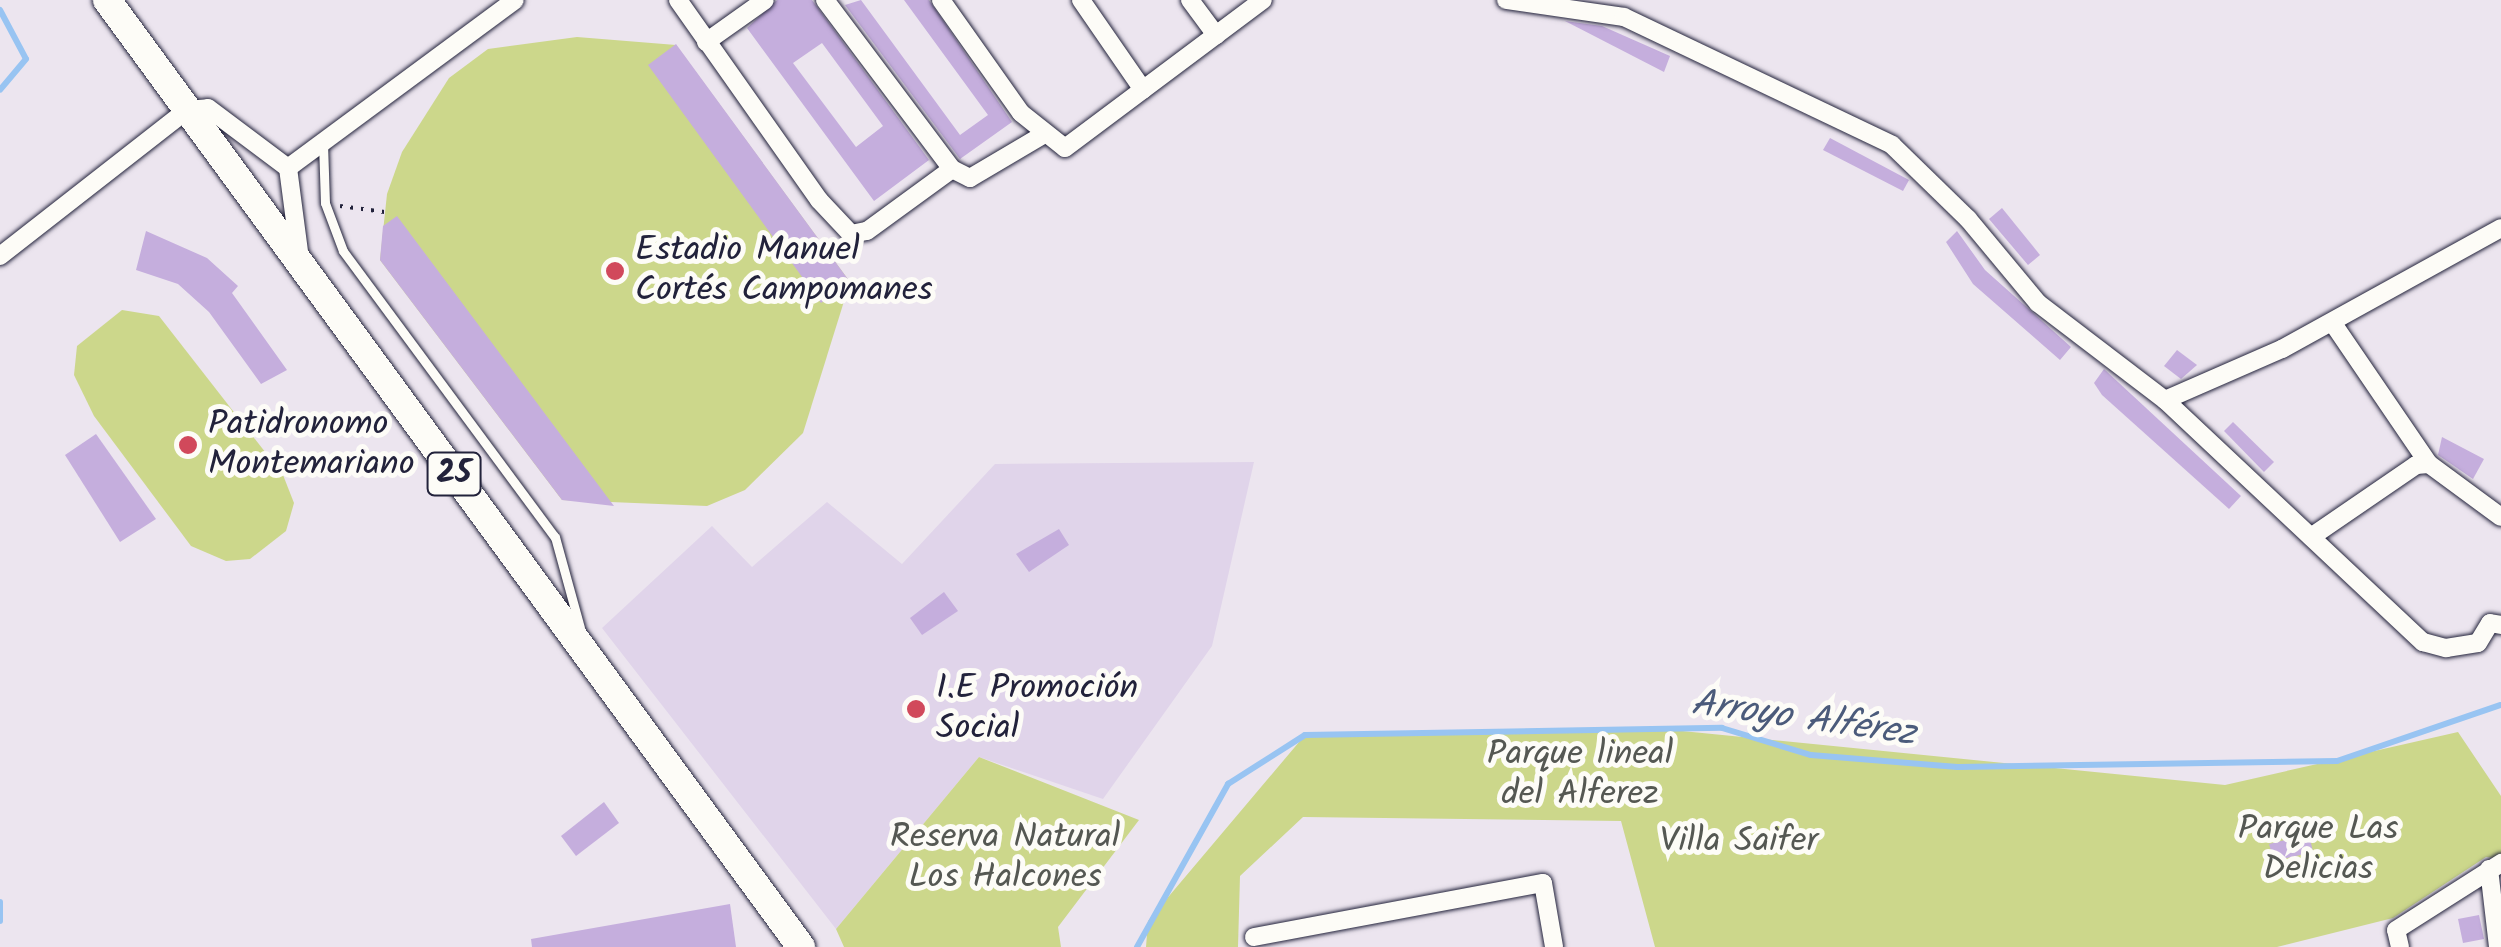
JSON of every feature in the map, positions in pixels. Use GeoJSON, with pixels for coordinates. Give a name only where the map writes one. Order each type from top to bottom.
{"type":"FeatureCollection","features":[{"type":"Feature","properties":{"kind":"main road","name":"25"},"geometry":{"type":"LineString","coordinates":[[107,0],[301,270],[801,947]]}},
{"type":"Feature","properties":{"kind":"street"},"geometry":{"type":"LineString","coordinates":[[288,168],[515,0]]}},
{"type":"Feature","properties":{"kind":"street"},"geometry":{"type":"LineString","coordinates":[[678,0],[852,234],[866,231],[952,168]]}},
{"type":"Feature","properties":{"kind":"street"},"geometry":{"type":"LineString","coordinates":[[706,42],[765,0]]}},
{"type":"Feature","properties":{"kind":"street"},"geometry":{"type":"LineString","coordinates":[[825,0],[952,168],[970,178],[1046,133]]}},
{"type":"Feature","properties":{"kind":"street"},"geometry":{"type":"LineString","coordinates":[[941,0],[1022,113],[1065,148],[1263,0]]}},
{"type":"Feature","properties":{"kind":"street"},"geometry":{"type":"LineString","coordinates":[[1081,0],[1143,90]]}},
{"type":"Feature","properties":{"kind":"street"},"geometry":{"type":"LineString","coordinates":[[1190,0],[1216,36]]}},
{"type":"Feature","properties":{"kind":"street"},"geometry":{"type":"LineString","coordinates":[[1506,0],[1623,8],[1892,145],[1968,218],[2038,303],[2164,400],[2435,647],[2478,643],[2490,622],[2501,625]]}},
{"type":"Feature","properties":{"kind":"street"},"geometry":{"type":"LineString","coordinates":[[0,256],[187,110],[208,108],[288,168],[301,270]]}},
{"type":"Feature","properties":{"kind":"street"},"geometry":{"type":"LineString","coordinates":[[2164,400],[2332,322],[2501,228]]}},
{"type":"Feature","properties":{"kind":"street"},"geometry":{"type":"LineString","coordinates":[[2332,322],[2428,464],[2501,516]]}},
{"type":"Feature","properties":{"kind":"street"},"geometry":{"type":"LineString","coordinates":[[2311,537],[2406,470],[2428,464]]}},
{"type":"Feature","properties":{"kind":"street"},"geometry":{"type":"LineString","coordinates":[[2398,938],[2495,866]]}},
{"type":"Feature","properties":{"kind":"street"},"geometry":{"type":"LineString","coordinates":[[2495,866],[2498,947]]}},
{"type":"Feature","properties":{"kind":"street"},"geometry":{"type":"LineString","coordinates":[[1254,937],[1543,883],[1554,947]]}},
{"type":"Feature","properties":{"kind":"lane"},"geometry":{"type":"LineString","coordinates":[[323,143],[325,204],[343,251],[555,537],[584,649]]}},
{"type":"Feature","properties":{"kind":"path"},"geometry":{"type":"LineString","coordinates":[[325,204],[385,212]]}},
{"type":"Feature","properties":{"kind":"shaded area","name":"I.E Promoción Social"},"geometry":{"type":"Polygon","coordinates":[[[1254,462],[1212,646],[1103,799],[979,757],[836,929],[602,628],[712,526],[752,567],[827,502],[902,564],[995,464],[1254,462]]]}},
{"type":"Feature","properties":{"kind":"green space","name":"Estadio Manuel Cortés Campomanes"},"geometry":{"type":"Polygon","coordinates":[[[577,37],[676,45],[850,282],[803,433],[745,490],[707,506],[562,500],[380,260],[387,194],[402,152],[449,78],[488,49],[577,37]]]}},
{"type":"Feature","properties":{"kind":"green space","name":"Patidronomo Montemariano"},"geometry":{"type":"Polygon","coordinates":[[[122,310],[159,316],[283,475],[294,503],[286,531],[250,559],[226,561],[191,546],[94,416],[74,375],[77,346],[122,310]]]}},
{"type":"Feature","properties":{"kind":"green space"},"geometry":{"type":"Polygon","coordinates":[[[1642,727],[2225,785],[2458,732],[2501,796],[2501,859],[2486,857],[2393,918],[2277,947],[1655,947],[1621,821],[1303,817],[1240,876],[1238,947],[1146,947],[1148,921],[1305,735],[1642,727]]]}},
{"type":"Feature","properties":{"kind":"green space","name":"Reserva Natural Los Halcones"},"geometry":{"type":"Polygon","coordinates":[[[979,757],[1139,820],[1058,927],[1061,947],[844,947],[836,929],[979,757]]]}},
{"type":"Feature","properties":{"kind":"building"},"geometry":{"type":"Polygon","coordinates":[[[777,0],[812,0],[929,160],[874,201],[747,28],[777,0]],[[822,43],[793,63],[856,147],[883,126],[822,43]]]}},
{"type":"Feature","properties":{"kind":"building"},"geometry":{"type":"Polygon","coordinates":[[[861,0],[960,135],[988,115],[904,0],[929,0],[1012,122],[960,159],[845,5],[861,0]]]}},
{"type":"Feature","properties":{"kind":"building"},"geometry":{"type":"Polygon","coordinates":[[[1565,21],[1602,26],[1670,56],[1664,72],[1565,21]]]}},
{"type":"Feature","properties":{"kind":"building"},"geometry":{"type":"Polygon","coordinates":[[[676,44],[850,282],[821,303],[648,65],[676,44]]]}},
{"type":"Feature","properties":{"kind":"building"},"geometry":{"type":"Polygon","coordinates":[[[1830,138],[1909,180],[1903,191],[1823,150],[1830,138]]]}},
{"type":"Feature","properties":{"kind":"building"},"geometry":{"type":"Polygon","coordinates":[[[2002,208],[2040,255],[2028,265],[1989,219],[2002,208]]]}},
{"type":"Feature","properties":{"kind":"building"},"geometry":{"type":"Polygon","coordinates":[[[397,216],[614,506],[562,500],[380,260],[383,226],[397,216]]]}},
{"type":"Feature","properties":{"kind":"building"},"geometry":{"type":"Polygon","coordinates":[[[146,231],[207,258],[238,286],[232,293],[287,370],[261,384],[209,312],[178,284],[136,270],[146,231]]]}},
{"type":"Feature","properties":{"kind":"building"},"geometry":{"type":"Polygon","coordinates":[[[1957,231],[1985,270],[2071,347],[2060,360],[1973,284],[1946,242],[1957,231]]]}},
{"type":"Feature","properties":{"kind":"building"},"geometry":{"type":"Polygon","coordinates":[[[2177,350],[2197,365],[2181,379],[2164,366],[2177,350]]]}},
{"type":"Feature","properties":{"kind":"building"},"geometry":{"type":"Polygon","coordinates":[[[2104,369],[2241,496],[2229,509],[2102,395],[2094,383],[2104,369]]]}},
{"type":"Feature","properties":{"kind":"building"},"geometry":{"type":"Polygon","coordinates":[[[2233,422],[2274,462],[2264,472],[2224,431],[2233,422]]]}},
{"type":"Feature","properties":{"kind":"building"},"geometry":{"type":"Polygon","coordinates":[[[96,434],[156,519],[120,542],[65,455],[96,434]]]}},
{"type":"Feature","properties":{"kind":"building"},"geometry":{"type":"Polygon","coordinates":[[[2442,437],[2484,459],[2473,479],[2438,455],[2442,437]]]}},
{"type":"Feature","properties":{"kind":"building"},"geometry":{"type":"Polygon","coordinates":[[[1059,529],[1069,545],[1029,572],[1016,554],[1059,529]]]}},
{"type":"Feature","properties":{"kind":"building"},"geometry":{"type":"Polygon","coordinates":[[[944,592],[958,611],[922,635],[910,618],[944,592]]]}},
{"type":"Feature","properties":{"kind":"building"},"geometry":{"type":"Polygon","coordinates":[[[604,802],[619,823],[576,856],[561,836],[604,802]]]}},
{"type":"Feature","properties":{"kind":"building"},"geometry":{"type":"Polygon","coordinates":[[[2309,834],[2313,852],[2274,861],[2269,844],[2309,834]]]}},
{"type":"Feature","properties":{"kind":"building"},"geometry":{"type":"Polygon","coordinates":[[[730,904],[736,947],[532,947],[531,939],[730,904]]]}},
{"type":"Feature","properties":{"kind":"building"},"geometry":{"type":"Polygon","coordinates":[[[2479,915],[2484,939],[2463,943],[2458,919],[2479,915]]]}},
{"type":"Feature","properties":{"kind":"waterway"},"geometry":{"type":"LineString","coordinates":[[0,10],[26,59],[0,90]]}},
{"type":"Feature","properties":{"kind":"waterway","name":"Arroyo Alférez"},"geometry":{"type":"LineString","coordinates":[[1137,947],[1228,784],[1305,735],[1722,728],[1811,755],[1958,767],[2337,761],[2501,705]]}},
{"type":"Feature","properties":{"kind":"waterway"},"geometry":{"type":"LineString","coordinates":[[0,902],[0,921]]}},
{"type":"Feature","properties":{"kind":"place","name":"Estadio Manuel Cortés Campomanes"},"geometry":{"type":"Point","coordinates":[615,271]}},
{"type":"Feature","properties":{"kind":"place","name":"Patidronomo Montemariano"},"geometry":{"type":"Point","coordinates":[188,445]}},
{"type":"Feature","properties":{"kind":"place","name":"I.E Promoción Social"},"geometry":{"type":"Point","coordinates":[916,709]}},
{"type":"Feature","properties":{"kind":"park label","name":"Parque lineal del Alferez"},"geometry":{"type":"Point","coordinates":[1580,775]}},
{"type":"Feature","properties":{"kind":"park label","name":"Villa Saifer"},"geometry":{"type":"Point","coordinates":[1739,842]}},
{"type":"Feature","properties":{"kind":"park label","name":"Parque Las Delicias"},"geometry":{"type":"Point","coordinates":[2318,850]}}]}
